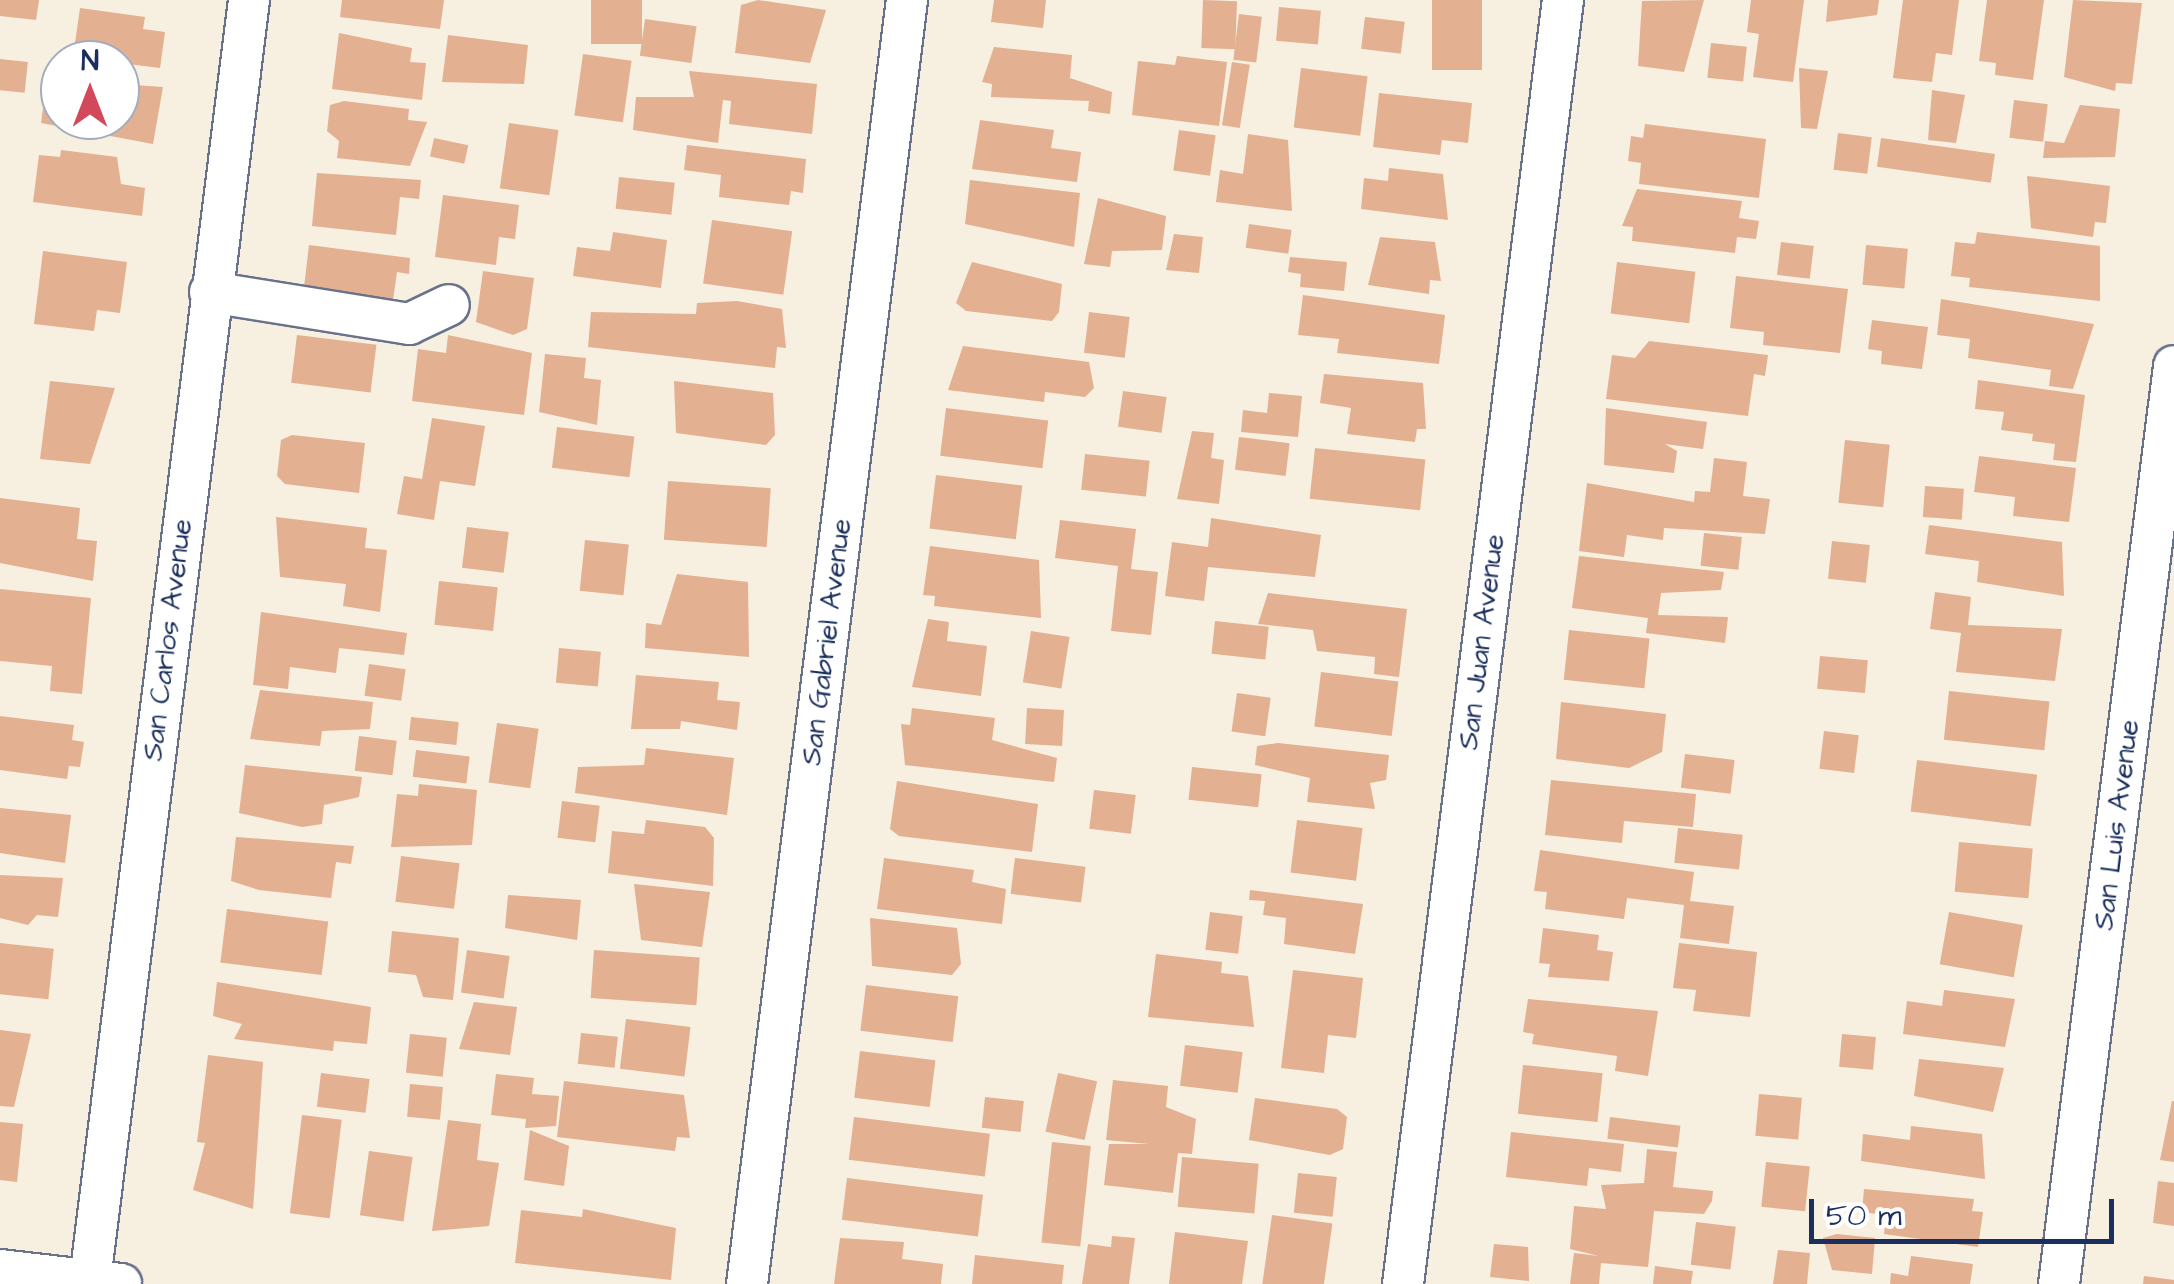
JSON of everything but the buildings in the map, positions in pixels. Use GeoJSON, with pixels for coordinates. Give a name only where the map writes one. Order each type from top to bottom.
{"type":"FeatureCollection","features":[{"type":"Feature","properties":{"kind":"street","name":"San Carlos Avenue"},"geometry":{"type":"LineString","coordinates":[[106,1282],[210,292],[248,0]]}},
{"type":"Feature","properties":{"kind":"street","name":"San Gabriel Avenue"},"geometry":{"type":"LineString","coordinates":[[747,1284],[907,0]]}},
{"type":"Feature","properties":{"kind":"street","name":"San Juan Avenue"},"geometry":{"type":"LineString","coordinates":[[1402,1284],[1563,0]]}},
{"type":"Feature","properties":{"kind":"street"},"geometry":{"type":"LineString","coordinates":[[210,292],[409,324],[449,306]]}},
{"type":"Feature","properties":{"kind":"street","name":"San Luis Avenue"},"geometry":{"type":"LineString","coordinates":[[2060,1284],[2174,366]]}},
{"type":"Feature","properties":{"kind":"street"},"geometry":{"type":"LineString","coordinates":[[0,1270],[106,1282]]}}]}
